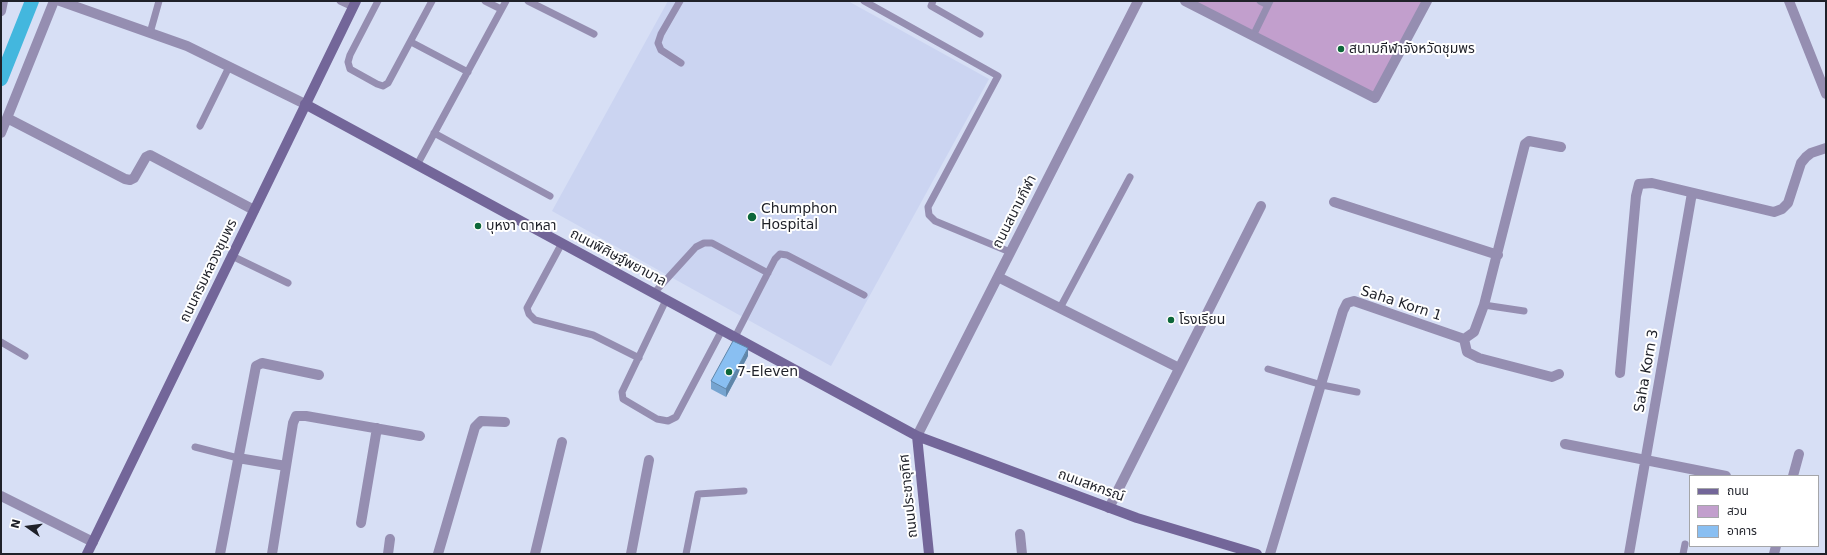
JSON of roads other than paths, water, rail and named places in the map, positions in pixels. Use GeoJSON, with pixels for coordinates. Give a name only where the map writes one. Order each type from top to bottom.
{"type":"FeatureCollection","features":[{"type":"Feature","properties":{"kind":"street"},"geometry":{"type":"LineString","coordinates":[[1,11],[3,1]]}},
{"type":"Feature","properties":{"kind":"street"},"geometry":{"type":"LineString","coordinates":[[1,133],[54,1]]}},
{"type":"Feature","properties":{"kind":"street"},"geometry":{"type":"LineString","coordinates":[[60,1],[187,46],[305,104]]}},
{"type":"Feature","properties":{"kind":"street","name":"ถนนสนามกีฬา"},"geometry":{"type":"LineString","coordinates":[[917,436],[1138,1]]}},
{"type":"Feature","properties":{"kind":"street"},"geometry":{"type":"LineString","coordinates":[[1185,1],[1375,98],[1427,1]]}},
{"type":"Feature","properties":{"kind":"street"},"geometry":{"type":"LineString","coordinates":[[1789,1],[1826,94]]}},
{"type":"Feature","properties":{"kind":"street","name":"ถนนกรมหลวงชุมพร"},"geometry":{"type":"LineString","coordinates":[[87,554],[354,4]]}},
{"type":"Feature","properties":{"kind":"street","name":"ถนนพิศิษฐ์พยาบาล"},"geometry":{"type":"LineString","coordinates":[[305,104],[917,436]]}},
{"type":"Feature","properties":{"kind":"street"},"geometry":{"type":"LineString","coordinates":[[7,118],[125,179],[130,180],[134,178],[146,157],[150,155],[254,210]]}},
{"type":"Feature","properties":{"kind":"street"},"geometry":{"type":"LineString","coordinates":[[1560,374],[1552,377],[1479,358],[1466,352],[1464,339],[1474,332],[1484,305],[1498,255],[1525,144],[1529,140],[1561,147]]}},
{"type":"Feature","properties":{"kind":"street"},"geometry":{"type":"LineString","coordinates":[[1620,373],[1637,189],[1639,184],[1645,183],[1774,212],[1782,209],[1788,203],[1801,163],[1811,153],[1826,148]]}},
{"type":"Feature","properties":{"kind":"street","name":"Saha Korn 3"},"geometry":{"type":"LineString","coordinates":[[1629,554],[1692,193]]}},
{"type":"Feature","properties":{"kind":"street"},"geometry":{"type":"LineString","coordinates":[[1334,202],[1498,255]]}},
{"type":"Feature","properties":{"kind":"street"},"geometry":{"type":"LineString","coordinates":[[1109,508],[1261,206]]}},
{"type":"Feature","properties":{"kind":"street"},"geometry":{"type":"LineString","coordinates":[[998,277],[1179,368]]}},
{"type":"Feature","properties":{"kind":"street","name":"Saha Korn 1"},"geometry":{"type":"LineString","coordinates":[[1270,554],[1343,311],[1347,303],[1354,301],[1464,339]]}},
{"type":"Feature","properties":{"kind":"street"},"geometry":{"type":"LineString","coordinates":[[220,554],[256,366],[262,363],[319,375]]}},
{"type":"Feature","properties":{"kind":"street"},"geometry":{"type":"LineString","coordinates":[[272,554],[293,423],[296,416],[306,416],[420,436]]}},
{"type":"Feature","properties":{"kind":"street"},"geometry":{"type":"LineString","coordinates":[[438,554],[475,427],[481,421],[505,422]]}},
{"type":"Feature","properties":{"kind":"street"},"geometry":{"type":"LineString","coordinates":[[361,523],[377,428]]}},
{"type":"Feature","properties":{"kind":"street","name":"ถนนสหกรณ์"},"geometry":{"type":"LineString","coordinates":[[917,436],[1137,518],[1257,554]]}},
{"type":"Feature","properties":{"kind":"street","name":"ถนนประชาอุทิศ"},"geometry":{"type":"LineString","coordinates":[[917,436],[929,554]]}},
{"type":"Feature","properties":{"kind":"street"},"geometry":{"type":"LineString","coordinates":[[535,554],[562,442]]}},
{"type":"Feature","properties":{"kind":"street"},"geometry":{"type":"LineString","coordinates":[[1565,444],[1721,475]]}},
{"type":"Feature","properties":{"kind":"street"},"geometry":{"type":"LineString","coordinates":[[1793,475],[1799,454]]}},
{"type":"Feature","properties":{"kind":"street"},"geometry":{"type":"LineString","coordinates":[[238,458],[286,466]]}},
{"type":"Feature","properties":{"kind":"street"},"geometry":{"type":"LineString","coordinates":[[631,554],[649,460]]}},
{"type":"Feature","properties":{"kind":"street"},"geometry":{"type":"LineString","coordinates":[[1,496],[93,542]]}},
{"type":"Feature","properties":{"kind":"street"},"geometry":{"type":"LineString","coordinates":[[1020,534],[1022,554]]}},
{"type":"Feature","properties":{"kind":"street"},"geometry":{"type":"LineString","coordinates":[[388,554],[390,540]]}},
{"type":"Feature","properties":{"kind":"lane"},"geometry":{"type":"LineString","coordinates":[[150,33],[159,1]]}},
{"type":"Feature","properties":{"kind":"lane"},"geometry":{"type":"LineString","coordinates":[[340,1],[354,4]]}},
{"type":"Feature","properties":{"kind":"lane"},"geometry":{"type":"LineString","coordinates":[[378,1],[350,55],[348,62],[350,69],[383,86],[388,84],[432,1]]}},
{"type":"Feature","properties":{"kind":"lane"},"geometry":{"type":"LineString","coordinates":[[485,1],[501,9]]}},
{"type":"Feature","properties":{"kind":"lane"},"geometry":{"type":"LineString","coordinates":[[417,165],[506,1]]}},
{"type":"Feature","properties":{"kind":"lane"},"geometry":{"type":"LineString","coordinates":[[528,1],[594,34]]}},
{"type":"Feature","properties":{"kind":"lane"},"geometry":{"type":"LineString","coordinates":[[680,1],[661,34],[658,43],[660,50],[681,63]]}},
{"type":"Feature","properties":{"kind":"lane"},"geometry":{"type":"LineString","coordinates":[[864,1],[873,3],[998,76],[928,207],[929,215],[935,221],[1010,252]]}},
{"type":"Feature","properties":{"kind":"lane"},"geometry":{"type":"LineString","coordinates":[[934,1],[931,6],[980,34]]}},
{"type":"Feature","properties":{"kind":"lane"},"geometry":{"type":"LineString","coordinates":[[1253,36],[1269,3],[1260,1]]}},
{"type":"Feature","properties":{"kind":"lane"},"geometry":{"type":"LineString","coordinates":[[411,42],[468,72]]}},
{"type":"Feature","properties":{"kind":"lane"},"geometry":{"type":"LineString","coordinates":[[200,126],[229,67]]}},
{"type":"Feature","properties":{"kind":"lane"},"geometry":{"type":"LineString","coordinates":[[434,133],[550,196]]}},
{"type":"Feature","properties":{"kind":"lane"},"geometry":{"type":"LineString","coordinates":[[1060,308],[1130,177]]}},
{"type":"Feature","properties":{"kind":"lane"},"geometry":{"type":"LineString","coordinates":[[562,243],[527,308],[529,314],[535,320],[593,334],[639,358]]}},
{"type":"Feature","properties":{"kind":"lane"},"geometry":{"type":"LineString","coordinates":[[654,293],[696,247],[704,243],[712,243],[768,273]]}},
{"type":"Feature","properties":{"kind":"lane"},"geometry":{"type":"LineString","coordinates":[[735,338],[775,259],[780,254],[787,255],[864,295]]}},
{"type":"Feature","properties":{"kind":"lane"},"geometry":{"type":"LineString","coordinates":[[232,256],[288,283]]}},
{"type":"Feature","properties":{"kind":"lane"},"geometry":{"type":"LineString","coordinates":[[666,300],[622,392],[623,399],[658,419],[668,421],[676,417],[722,330]]}},
{"type":"Feature","properties":{"kind":"lane"},"geometry":{"type":"LineString","coordinates":[[1484,305],[1524,311]]}},
{"type":"Feature","properties":{"kind":"lane"},"geometry":{"type":"LineString","coordinates":[[1,342],[25,356]]}},
{"type":"Feature","properties":{"kind":"lane"},"geometry":{"type":"LineString","coordinates":[[1268,369],[1322,385],[1356,392]]}},
{"type":"Feature","properties":{"kind":"lane"},"geometry":{"type":"LineString","coordinates":[[195,447],[238,458]]}},
{"type":"Feature","properties":{"kind":"lane"},"geometry":{"type":"LineString","coordinates":[[686,554],[698,494],[744,491]]}},
{"type":"Feature","properties":{"kind":"lane"},"geometry":{"type":"LineString","coordinates":[[1683,554],[1685,544]]}},
{"type":"Feature","properties":{"kind":"waterway"},"geometry":{"type":"LineString","coordinates":[[1,79],[32,1]]}},
{"type":"Feature","properties":{"kind":"place","name":"สนามกีฬาจังหวัดชุมพร"},"geometry":{"type":"Point","coordinates":[1341,49]}},
{"type":"Feature","properties":{"kind":"place","name":"Chumphon Hospital"},"geometry":{"type":"Point","coordinates":[752,217]}},
{"type":"Feature","properties":{"kind":"place","name":"บุหงา ดาหลา"},"geometry":{"type":"Point","coordinates":[478,226]}},
{"type":"Feature","properties":{"kind":"place","name":"โรงเรียน"},"geometry":{"type":"Point","coordinates":[1171,320]}},
{"type":"Feature","properties":{"kind":"place","name":"7-Eleven"},"geometry":{"type":"Point","coordinates":[729,372]}}]}
